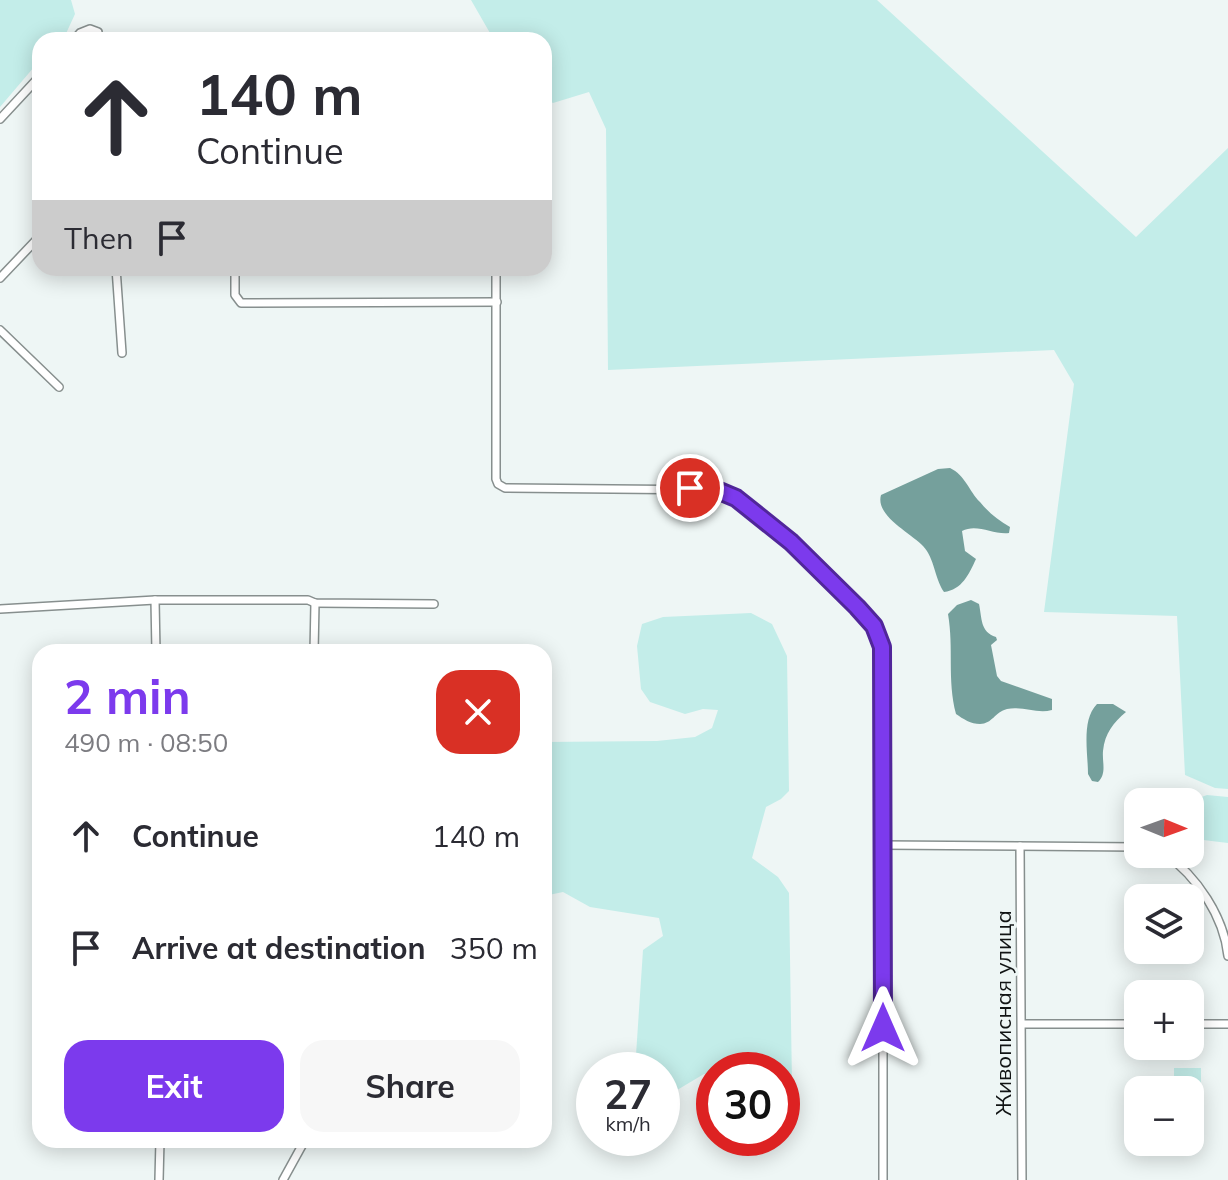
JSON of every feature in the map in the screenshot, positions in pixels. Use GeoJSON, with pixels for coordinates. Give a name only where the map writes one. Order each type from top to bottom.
{"type":"FeatureCollection","features":[{"type":"Feature","properties":{"kind":"street"},"geometry":{"type":"LineString","coordinates":[[0,119],[32,85]]}},
{"type":"Feature","properties":{"kind":"street"},"geometry":{"type":"LineString","coordinates":[[0,278],[32,244]]}},
{"type":"Feature","properties":{"kind":"street"},"geometry":{"type":"LineString","coordinates":[[117,276],[122,353]]}},
{"type":"Feature","properties":{"kind":"street"},"geometry":{"type":"LineString","coordinates":[[235,276],[235,295],[241,303],[497,302]]}},
{"type":"Feature","properties":{"kind":"street"},"geometry":{"type":"LineString","coordinates":[[496,276],[498,484],[505,488],[717,490],[736,498],[791,542],[874,626],[882,647],[883,670],[883,1180]]}},
{"type":"Feature","properties":{"kind":"street"},"geometry":{"type":"LineString","coordinates":[[0,330],[59,387]]}},
{"type":"Feature","properties":{"kind":"street"},"geometry":{"type":"LineString","coordinates":[[155,600],[156,644]]}},
{"type":"Feature","properties":{"kind":"street"},"geometry":{"type":"LineString","coordinates":[[0,609],[155,600],[434,604]]}},
{"type":"Feature","properties":{"kind":"street"},"geometry":{"type":"LineString","coordinates":[[314,644],[315,603]]}},
{"type":"Feature","properties":{"kind":"street"},"geometry":{"type":"LineString","coordinates":[[882,845],[1124,847]]}},
{"type":"Feature","properties":{"kind":"street","name":"Живописная улица"},"geometry":{"type":"LineString","coordinates":[[1020,846],[1022,1180]]}},
{"type":"Feature","properties":{"kind":"street"},"geometry":{"type":"LineString","coordinates":[[1182,868],[1217,918],[1228,956]]}},
{"type":"Feature","properties":{"kind":"street"},"geometry":{"type":"LineString","coordinates":[[1022,1024],[1124,1024]]}},
{"type":"Feature","properties":{"kind":"street"},"geometry":{"type":"LineString","coordinates":[[1204,1024],[1228,1024]]}},
{"type":"Feature","properties":{"kind":"street"},"geometry":{"type":"LineString","coordinates":[[159,1180],[160,1148]]}},
{"type":"Feature","properties":{"kind":"street"},"geometry":{"type":"LineString","coordinates":[[283,1180],[301,1148]]}},
{"type":"Feature","properties":{"kind":"shaded area"},"geometry":{"type":"Polygon","coordinates":[[[0,0],[71,0],[75,14],[67,32],[32,32],[32,69],[0,107],[0,0]]]}},
{"type":"Feature","properties":{"kind":"shaded area"},"geometry":{"type":"Polygon","coordinates":[[[471,0],[877,0],[1136,237],[1228,148],[1228,789],[1215,788],[1185,775],[1177,616],[1044,612],[1074,384],[1054,350],[608,370],[606,129],[589,92],[552,102],[552,32],[489,32],[471,0]]]}},
{"type":"Feature","properties":{"kind":"shaded area"},"geometry":{"type":"Polygon","coordinates":[[[950,468],[987,510],[1010,527],[1009,533],[973,528],[962,531],[965,551],[976,559],[960,585],[944,592],[927,551],[888,517],[883,510],[881,495],[938,469],[950,468]]]}},
{"type":"Feature","properties":{"kind":"shaded area"},"geometry":{"type":"Polygon","coordinates":[[[971,600],[979,604],[984,628],[996,637],[997,640],[991,645],[997,676],[1001,681],[1052,699],[1052,710],[1007,709],[980,724],[956,714],[948,614],[957,605],[971,600]]]}},
{"type":"Feature","properties":{"kind":"shaded area"},"geometry":{"type":"Polygon","coordinates":[[[751,613],[772,624],[787,656],[789,791],[766,807],[752,858],[778,877],[789,893],[791,1052],[696,1052],[696,1079],[680,1088],[680,1052],[636,1052],[643,950],[663,936],[659,918],[590,907],[563,892],[552,894],[552,742],[657,741],[695,737],[712,728],[718,710],[703,709],[685,714],[650,702],[641,689],[637,646],[642,624],[663,617],[751,613]]]}},
{"type":"Feature","properties":{"kind":"shaded area"},"geometry":{"type":"Polygon","coordinates":[[[1097,704],[1113,704],[1126,712],[1114,724],[1106,739],[1103,771],[1098,782],[1092,781],[1088,774],[1086,737],[1089,719],[1097,704]]]}},
{"type":"Feature","properties":{"kind":"shaded area"},"geometry":{"type":"Polygon","coordinates":[[[1204,796],[1228,797],[1228,843],[1204,840],[1204,796]]]}},
{"type":"Feature","properties":{"kind":"shaded area"},"geometry":{"type":"Polygon","coordinates":[[[1174,1068],[1201,1068],[1201,1076],[1174,1076],[1174,1068]]]}},
{"type":"Feature","properties":{"kind":"route"},"geometry":{"type":"LineString","coordinates":[[690,488],[717,490],[736,498],[791,542],[874,626],[882,647],[883,1028]]}}]}
